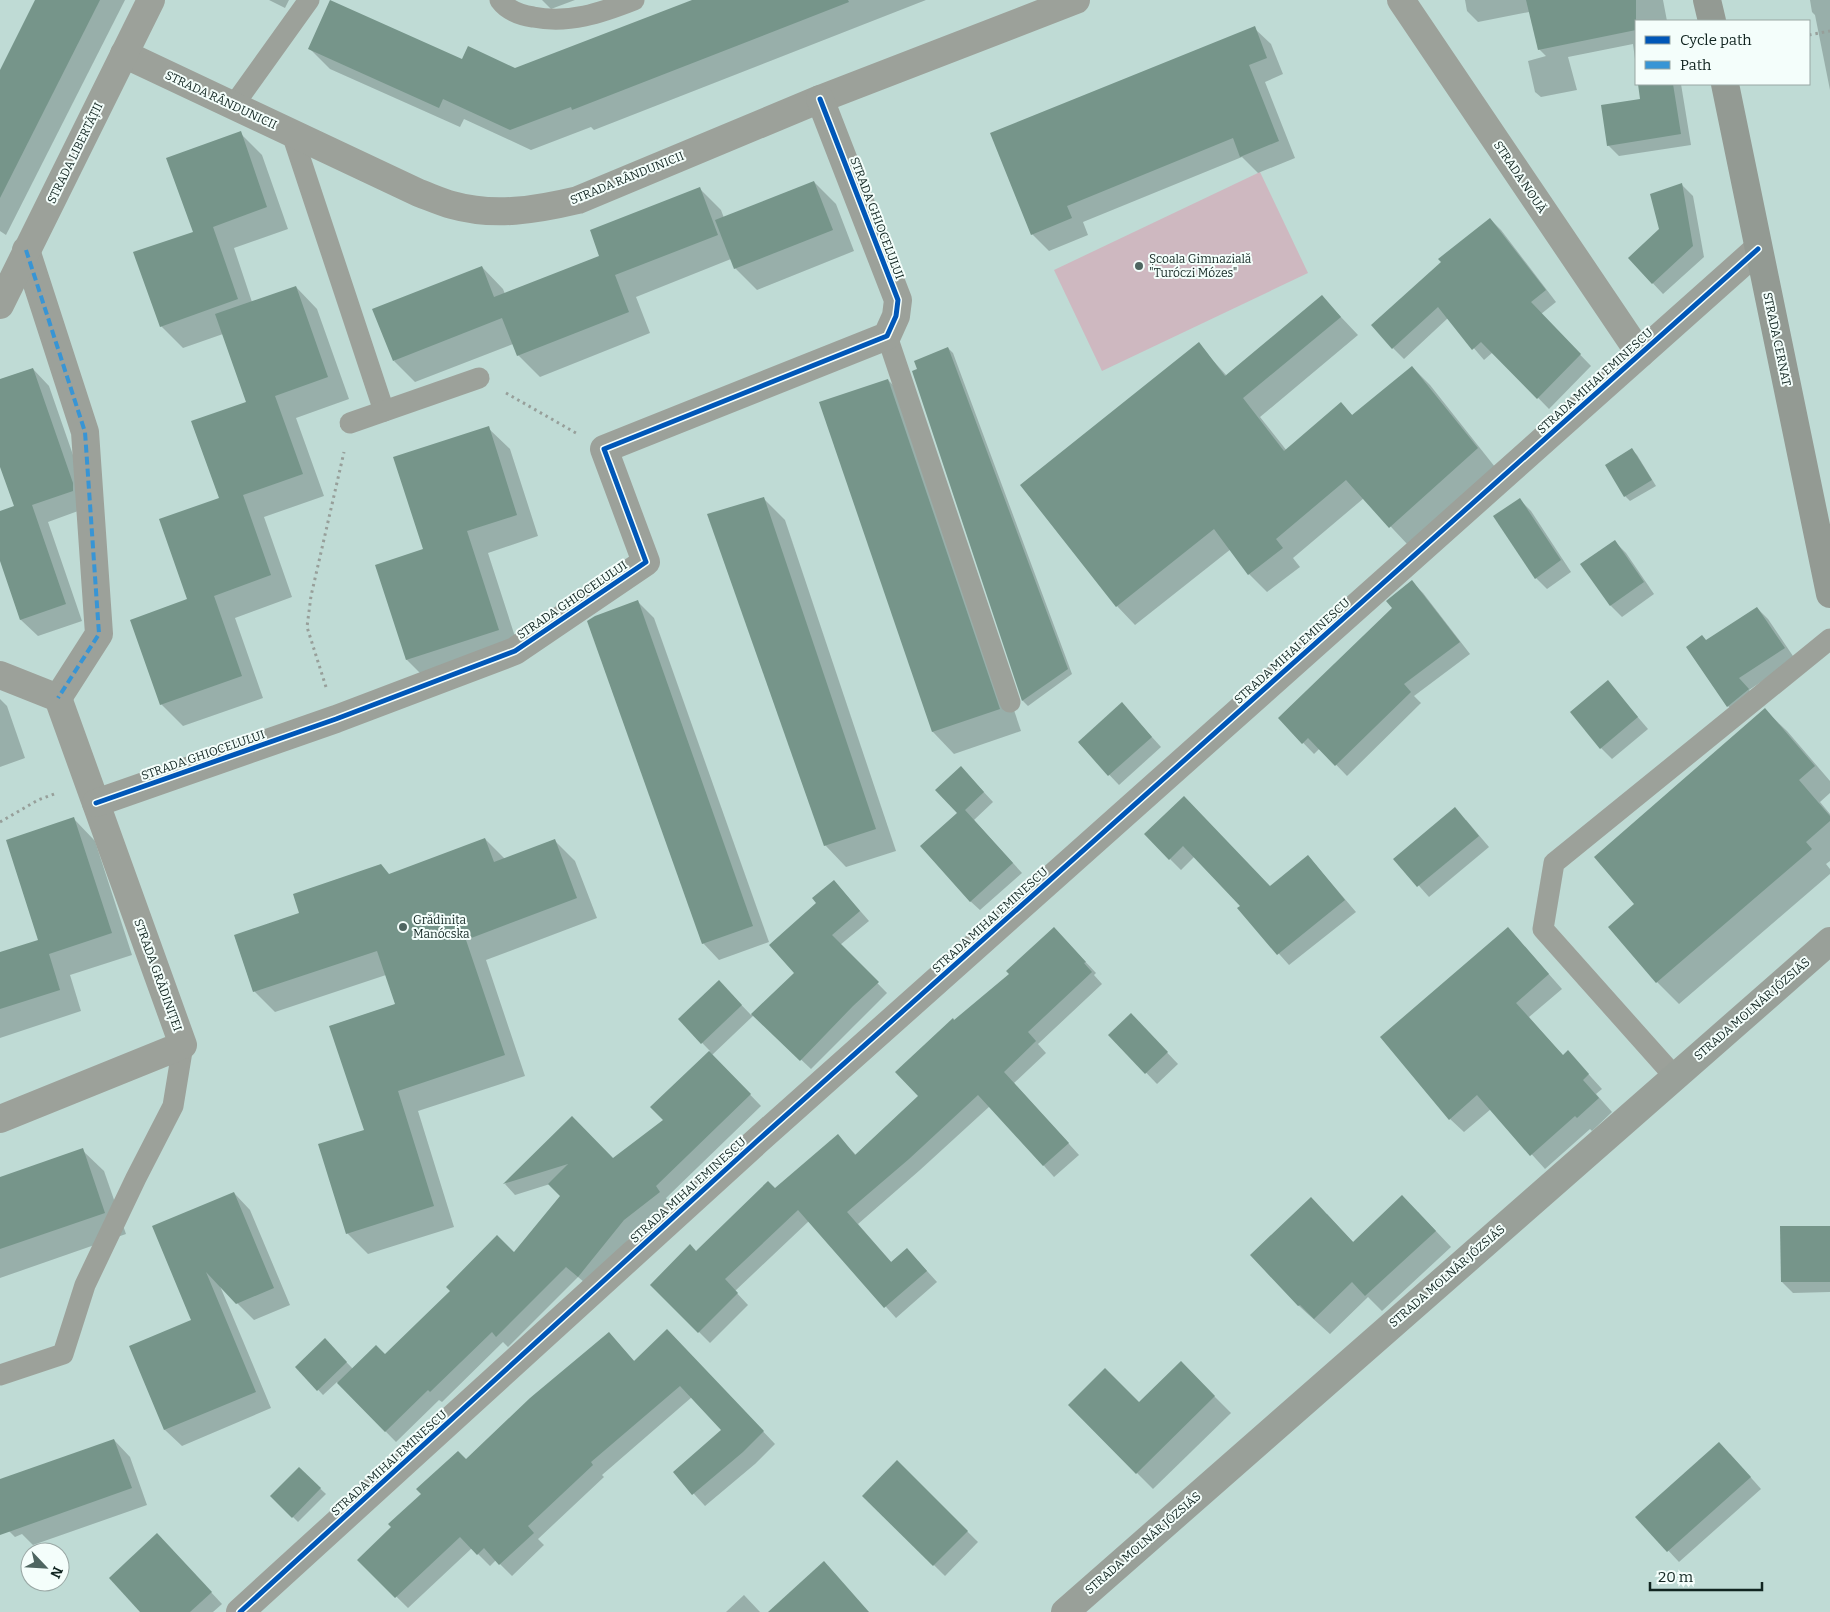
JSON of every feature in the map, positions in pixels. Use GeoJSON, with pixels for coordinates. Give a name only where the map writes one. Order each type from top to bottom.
{"type":"FeatureCollection","features":[{"type":"Feature","properties":{"kind":"main road"},"geometry":{"type":"LineString","coordinates":[[1707,0],[1712,20]]}},
{"type":"Feature","properties":{"kind":"main road","name":"STRADA CERNAT"},"geometry":{"type":"LineString","coordinates":[[1725,85],[1830,594]]}},
{"type":"Feature","properties":{"kind":"street","name":"STRADA LIBERTĂȚII"},"geometry":{"type":"LineString","coordinates":[[0,304],[151,0]]}},
{"type":"Feature","properties":{"kind":"street","name":"STRADA RÂNDUNICII"},"geometry":{"type":"LineString","coordinates":[[124,54],[419,193],[453,206],[515,212],[547,208],[578,200],[820,99],[1076,0]]}},
{"type":"Feature","properties":{"kind":"street","name":"STRADA NOUĂ"},"geometry":{"type":"LineString","coordinates":[[1401,0],[1640,354]]}},
{"type":"Feature","properties":{"kind":"street","name":"STRADA GHIOCELULUI"},"geometry":{"type":"LineString","coordinates":[[820,99],[898,300],[896,316],[887,336]]}},
{"type":"Feature","properties":{"kind":"street","name":"STRADA MIHAI EMINESCU"},"geometry":{"type":"LineString","coordinates":[[240,1612],[756,1142],[1758,249]]}},
{"type":"Feature","properties":{"kind":"street"},"geometry":{"type":"LineString","coordinates":[[0,675],[58,698],[99,634],[84,432],[26,250]]}},
{"type":"Feature","properties":{"kind":"street"},"geometry":{"type":"LineString","coordinates":[[604,449],[887,336]]}},
{"type":"Feature","properties":{"kind":"street","name":"STRADA GHIOCELULUI"},"geometry":{"type":"LineString","coordinates":[[92,792],[336,719],[514,651],[646,562],[604,449]]}},
{"type":"Feature","properties":{"kind":"street","name":"STRADA GRĂDINIȚEI"},"geometry":{"type":"LineString","coordinates":[[0,1119],[183,1044],[58,698]]}},
{"type":"Feature","properties":{"kind":"street","name":"STRADA MOLNÁR JÓZSIÁS"},"geometry":{"type":"LineString","coordinates":[[1065,1612],[1830,941]]}},
{"type":"Feature","properties":{"kind":"lane"},"geometry":{"type":"LineString","coordinates":[[233,106],[308,0]]}},
{"type":"Feature","properties":{"kind":"lane"},"geometry":{"type":"LineString","coordinates":[[500,0],[515,13],[550,20],[573,19],[605,12],[634,0]]}},
{"type":"Feature","properties":{"kind":"lane"},"geometry":{"type":"LineString","coordinates":[[292,134],[384,411]]}},
{"type":"Feature","properties":{"kind":"lane"},"geometry":{"type":"LineString","coordinates":[[887,336],[1010,702]]}},
{"type":"Feature","properties":{"kind":"lane"},"geometry":{"type":"LineString","coordinates":[[350,422],[479,378]]}},
{"type":"Feature","properties":{"kind":"lane"},"geometry":{"type":"LineString","coordinates":[[1675,1077],[1543,929],[1554,864],[1830,639]]}},
{"type":"Feature","properties":{"kind":"lane"},"geometry":{"type":"LineString","coordinates":[[0,1376],[63,1354],[85,1285],[173,1106],[183,1044]]}},
{"type":"Feature","properties":{"kind":"path"},"geometry":{"type":"LineString","coordinates":[[1810,36],[1830,32]]}},
{"type":"Feature","properties":{"kind":"path"},"geometry":{"type":"LineString","coordinates":[[479,378],[604,449]]}},
{"type":"Feature","properties":{"kind":"path"},"geometry":{"type":"LineString","coordinates":[[336,719],[306,627],[350,422]]}},
{"type":"Feature","properties":{"kind":"path"},"geometry":{"type":"LineString","coordinates":[[0,822],[38,800],[92,792]]}},
{"type":"Feature","properties":{"kind":"shaded area"},"geometry":{"type":"Polygon","coordinates":[[[1260,172],[1308,273],[1102,371],[1054,270],[1260,172]]]}},
{"type":"Feature","properties":{"kind":"building"},"geometry":{"type":"Polygon","coordinates":[[[35,0],[100,0],[0,198],[0,70],[35,0]]]}},
{"type":"Feature","properties":{"kind":"building"},"geometry":{"type":"Polygon","coordinates":[[[330,0],[462,59],[468,46],[515,68],[692,0],[848,0],[849,2],[572,110],[571,107],[510,130],[443,99],[439,108],[308,49],[330,0]]]}},
{"type":"Feature","properties":{"kind":"building"},"geometry":{"type":"Polygon","coordinates":[[[1526,0],[1636,0],[1635,30],[1538,50],[1526,0]]]}},
{"type":"Feature","properties":{"kind":"building"},"geometry":{"type":"Polygon","coordinates":[[[1255,26],[1267,58],[1249,65],[1279,141],[1240,157],[1233,138],[1067,206],[1072,218],[1031,235],[990,133],[1255,26]]]}},
{"type":"Feature","properties":{"kind":"building"},"geometry":{"type":"Polygon","coordinates":[[[1638,85],[1673,85],[1681,134],[1607,146],[1601,105],[1640,99],[1638,85]]]}},
{"type":"Feature","properties":{"kind":"building"},"geometry":{"type":"Polygon","coordinates":[[[241,131],[267,207],[213,227],[238,299],[160,327],[133,252],[193,232],[166,158],[241,131]]]}},
{"type":"Feature","properties":{"kind":"building"},"geometry":{"type":"Polygon","coordinates":[[[814,181],[833,230],[734,269],[715,220],[814,181]]]}},
{"type":"Feature","properties":{"kind":"building"},"geometry":{"type":"Polygon","coordinates":[[[1682,183],[1693,246],[1652,284],[1628,258],[1659,229],[1650,194],[1682,183]]]}},
{"type":"Feature","properties":{"kind":"building"},"geometry":{"type":"Polygon","coordinates":[[[700,187],[718,235],[615,275],[629,312],[517,356],[502,318],[393,361],[372,309],[482,266],[494,297],[599,256],[590,230],[700,187]]]}},
{"type":"Feature","properties":{"kind":"building"},"geometry":{"type":"Polygon","coordinates":[[[1490,218],[1546,290],[1531,302],[1581,354],[1537,399],[1481,342],[1472,350],[1438,307],[1392,349],[1371,325],[1441,262],[1438,259],[1490,218]]]}},
{"type":"Feature","properties":{"kind":"building"},"geometry":{"type":"Polygon","coordinates":[[[296,286],[328,377],[275,396],[303,474],[243,495],[271,575],[214,596],[242,676],[160,705],[130,620],[187,599],[159,519],[219,498],[191,421],[246,402],[215,314],[296,286]]]}},
{"type":"Feature","properties":{"kind":"building"},"geometry":{"type":"Polygon","coordinates":[[[1322,295],[1341,317],[1243,398],[1284,451],[1341,402],[1352,415],[1412,366],[1478,448],[1389,528],[1346,480],[1276,539],[1283,548],[1248,575],[1214,529],[1116,607],[1020,485],[1199,342],[1225,376],[1322,295]]]}},
{"type":"Feature","properties":{"kind":"building"},"geometry":{"type":"Polygon","coordinates":[[[948,347],[1068,669],[1022,701],[912,371],[917,369],[914,361],[948,347]]]}},
{"type":"Feature","properties":{"kind":"building"},"geometry":{"type":"Polygon","coordinates":[[[33,368],[73,483],[73,491],[32,505],[66,604],[20,620],[0,561],[0,511],[14,506],[0,467],[0,379],[33,368]]]}},
{"type":"Feature","properties":{"kind":"building"},"geometry":{"type":"Polygon","coordinates":[[[888,379],[1000,709],[932,732],[819,402],[888,379]]]}},
{"type":"Feature","properties":{"kind":"building"},"geometry":{"type":"Polygon","coordinates":[[[489,426],[517,515],[467,531],[499,630],[406,660],[375,565],[423,549],[393,457],[489,426]]]}},
{"type":"Feature","properties":{"kind":"building"},"geometry":{"type":"Polygon","coordinates":[[[1632,448],[1652,480],[1624,497],[1605,465],[1632,448]]]}},
{"type":"Feature","properties":{"kind":"building"},"geometry":{"type":"Polygon","coordinates":[[[764,497],[876,829],[824,846],[707,514],[764,497]]]}},
{"type":"Feature","properties":{"kind":"building"},"geometry":{"type":"Polygon","coordinates":[[[1520,498],[1561,560],[1535,579],[1493,516],[1520,498]]]}},
{"type":"Feature","properties":{"kind":"building"},"geometry":{"type":"Polygon","coordinates":[[[1615,540],[1644,582],[1610,606],[1580,564],[1615,540]]]}},
{"type":"Feature","properties":{"kind":"building"},"geometry":{"type":"Polygon","coordinates":[[[1412,580],[1460,642],[1404,684],[1411,692],[1335,766],[1308,738],[1302,744],[1278,718],[1392,608],[1386,601],[1412,580]]]}},
{"type":"Feature","properties":{"kind":"building"},"geometry":{"type":"Polygon","coordinates":[[[638,600],[753,926],[702,944],[587,621],[595,616],[638,600]]]}},
{"type":"Feature","properties":{"kind":"building"},"geometry":{"type":"Polygon","coordinates":[[[1757,607],[1785,648],[1739,678],[1749,689],[1727,707],[1686,647],[1702,635],[1706,640],[1757,607]]]}},
{"type":"Feature","properties":{"kind":"building"},"geometry":{"type":"Polygon","coordinates":[[[1608,680],[1638,717],[1600,749],[1570,712],[1608,680]]]}},
{"type":"Feature","properties":{"kind":"building"},"geometry":{"type":"Polygon","coordinates":[[[1122,702],[1152,737],[1108,776],[1078,742],[1122,702]]]}},
{"type":"Feature","properties":{"kind":"building"},"geometry":{"type":"Polygon","coordinates":[[[1765,708],[1815,766],[1799,780],[1830,816],[1830,821],[1806,842],[1812,849],[1656,983],[1608,927],[1634,904],[1594,857],[1765,708]]]}},
{"type":"Feature","properties":{"kind":"building"},"geometry":{"type":"Polygon","coordinates":[[[961,766],[984,792],[965,810],[1013,863],[970,902],[920,846],[957,813],[935,790],[961,766]]]}},
{"type":"Feature","properties":{"kind":"building"},"geometry":{"type":"Polygon","coordinates":[[[1184,796],[1270,886],[1308,855],[1345,900],[1277,955],[1237,908],[1240,906],[1183,846],[1169,860],[1144,834],[1184,796]]]}},
{"type":"Feature","properties":{"kind":"building"},"geometry":{"type":"Polygon","coordinates":[[[1455,807],[1479,836],[1417,887],[1393,859],[1455,807]]]}},
{"type":"Feature","properties":{"kind":"building"},"geometry":{"type":"Polygon","coordinates":[[[74,817],[112,933],[49,954],[60,990],[0,1009],[0,952],[38,940],[6,840],[74,817]]]}},
{"type":"Feature","properties":{"kind":"building"},"geometry":{"type":"Polygon","coordinates":[[[485,838],[494,862],[555,839],[577,898],[466,940],[505,1055],[398,1091],[434,1206],[346,1234],[318,1144],[364,1130],[329,1026],[395,1004],[377,951],[253,992],[234,935],[299,913],[293,894],[381,864],[389,874],[485,838]]]}},
{"type":"Feature","properties":{"kind":"building"},"geometry":{"type":"Polygon","coordinates":[[[834,880],[860,911],[832,935],[879,982],[800,1061],[751,1014],[794,973],[769,945],[816,903],[812,898],[834,880]]]}},
{"type":"Feature","properties":{"kind":"building"},"geometry":{"type":"Polygon","coordinates":[[[1054,927],[1086,962],[1084,963],[1092,972],[1028,1032],[1036,1041],[1004,1072],[1069,1143],[1043,1166],[978,1095],[909,1159],[847,1212],[891,1262],[907,1248],[927,1271],[884,1308],[798,1210],[725,1279],[738,1293],[698,1333],[650,1285],[690,1244],[696,1251],[768,1181],[775,1188],[838,1134],[855,1155],[918,1096],[895,1072],[953,1018],[954,1020],[1009,974],[1006,971],[1054,927]]]}},
{"type":"Feature","properties":{"kind":"building"},"geometry":{"type":"Polygon","coordinates":[[[1508,927],[1549,974],[1516,1003],[1563,1055],[1568,1050],[1589,1074],[1583,1080],[1599,1098],[1577,1118],[1575,1116],[1530,1156],[1477,1095],[1449,1120],[1380,1037],[1508,927]]]}},
{"type":"Feature","properties":{"kind":"building"},"geometry":{"type":"Polygon","coordinates":[[[719,980],[742,1005],[701,1044],[678,1019],[719,980]]]}},
{"type":"Feature","properties":{"kind":"building"},"geometry":{"type":"Polygon","coordinates":[[[1131,1013],[1168,1052],[1145,1074],[1108,1035],[1131,1013]]]}},
{"type":"Feature","properties":{"kind":"building"},"geometry":{"type":"Polygon","coordinates":[[[709,1051],[751,1094],[656,1186],[660,1192],[624,1220],[578,1277],[566,1267],[496,1337],[492,1332],[430,1392],[428,1390],[385,1432],[337,1383],[376,1345],[385,1354],[450,1291],[446,1287],[497,1235],[514,1252],[560,1196],[548,1184],[568,1164],[503,1184],[572,1116],[613,1158],[663,1120],[650,1107],[709,1051]]]}},
{"type":"Feature","properties":{"kind":"building"},"geometry":{"type":"Polygon","coordinates":[[[83,1148],[105,1213],[0,1249],[0,1177],[83,1148]]]}},
{"type":"Feature","properties":{"kind":"building"},"geometry":{"type":"Polygon","coordinates":[[[234,1192],[274,1288],[236,1304],[206,1272],[256,1392],[164,1430],[129,1346],[191,1320],[152,1226],[234,1192]]]}},
{"type":"Feature","properties":{"kind":"building"},"geometry":{"type":"Polygon","coordinates":[[[1402,1195],[1436,1231],[1365,1296],[1352,1282],[1314,1319],[1300,1305],[1298,1306],[1250,1255],[1311,1197],[1353,1242],[1402,1195]]]}},
{"type":"Feature","properties":{"kind":"building"},"geometry":{"type":"Polygon","coordinates":[[[1780,1226],[1830,1226],[1830,1282],[1781,1282],[1780,1226]]]}},
{"type":"Feature","properties":{"kind":"building"},"geometry":{"type":"Polygon","coordinates":[[[667,1329],[764,1431],[743,1452],[692,1495],[673,1472],[721,1430],[680,1386],[591,1462],[593,1465],[528,1526],[534,1533],[499,1565],[484,1548],[477,1555],[460,1537],[395,1598],[357,1560],[391,1527],[388,1524],[421,1494],[416,1489],[458,1451],[466,1459],[530,1398],[609,1332],[634,1361],[667,1329]]]}},
{"type":"Feature","properties":{"kind":"building"},"geometry":{"type":"Polygon","coordinates":[[[325,1338],[347,1362],[317,1391],[295,1367],[325,1338]]]}},
{"type":"Feature","properties":{"kind":"building"},"geometry":{"type":"Polygon","coordinates":[[[1181,1361],[1215,1396],[1136,1474],[1068,1405],[1105,1368],[1139,1402],[1181,1361]]]}},
{"type":"Feature","properties":{"kind":"building"},"geometry":{"type":"Polygon","coordinates":[[[114,1439],[132,1488],[0,1535],[0,1479],[114,1439]]]}},
{"type":"Feature","properties":{"kind":"building"},"geometry":{"type":"Polygon","coordinates":[[[1719,1442],[1751,1477],[1667,1552],[1635,1517],[1719,1442]]]}},
{"type":"Feature","properties":{"kind":"building"},"geometry":{"type":"Polygon","coordinates":[[[897,1460],[968,1531],[933,1566],[862,1496],[897,1460]]]}},
{"type":"Feature","properties":{"kind":"building"},"geometry":{"type":"Polygon","coordinates":[[[299,1467],[321,1488],[292,1518],[270,1496],[299,1467]]]}},
{"type":"Feature","properties":{"kind":"building"},"geometry":{"type":"Polygon","coordinates":[[[157,1533],[212,1592],[190,1612],[140,1612],[109,1578],[157,1533]]]}},
{"type":"Feature","properties":{"kind":"building"},"geometry":{"type":"Polygon","coordinates":[[[824,1561],[869,1612],[768,1612],[824,1561]]]}},
{"type":"Feature","properties":{"kind":"marked path"},"geometry":{"type":"LineString","coordinates":[[26,250],[85,432],[99,634],[58,698]]}},
{"type":"Feature","properties":{"kind":"cycle path"},"geometry":{"type":"LineString","coordinates":[[96,803],[336,719],[515,651],[646,562],[604,449],[887,336],[896,316],[898,300],[820,99]]}},
{"type":"Feature","properties":{"kind":"cycle path"},"geometry":{"type":"LineString","coordinates":[[240,1612],[756,1142],[1758,249]]}},
{"type":"Feature","properties":{"kind":"place","name":"Școala Gimnazială \"Turóczi Mózes\""},"geometry":{"type":"Point","coordinates":[1139,266]}},
{"type":"Feature","properties":{"kind":"place","name":"Grădinița Manócska"},"geometry":{"type":"Point","coordinates":[403,927]}}]}
